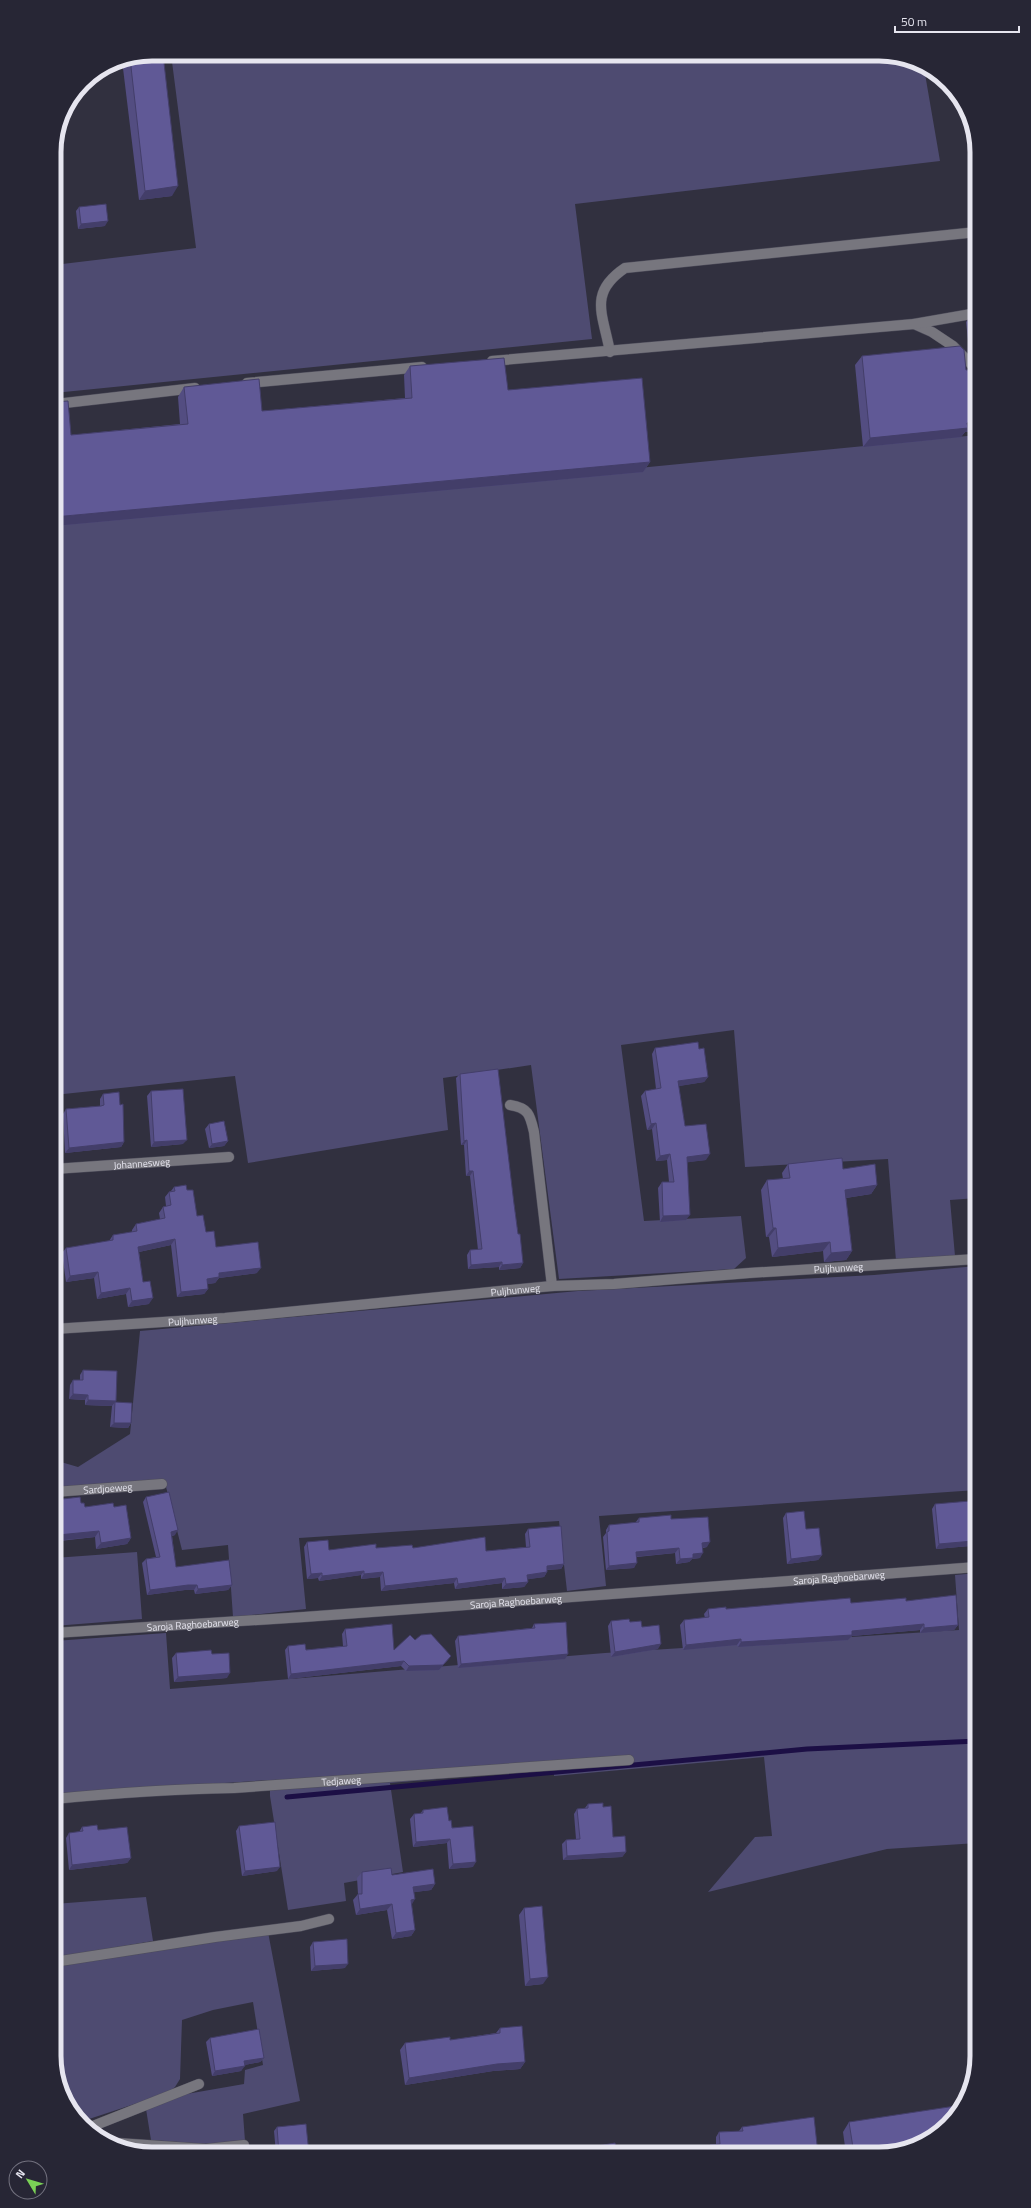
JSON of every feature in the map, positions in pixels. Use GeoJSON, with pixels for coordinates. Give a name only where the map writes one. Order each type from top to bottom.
{"type":"FeatureCollection","features":[{"type":"Feature","properties":{"kind":"street"},"geometry":{"type":"LineString","coordinates":[[610,352],[600,302],[602,291],[611,278],[625,268],[970,233]]}},
{"type":"Feature","properties":{"kind":"street"},"geometry":{"type":"LineString","coordinates":[[485,362],[914,324],[970,314]]}},
{"type":"Feature","properties":{"kind":"street"},"geometry":{"type":"LineString","coordinates":[[914,324],[932,332],[953,346],[970,363]]}},
{"type":"Feature","properties":{"kind":"street"},"geometry":{"type":"LineString","coordinates":[[235,384],[431,366]]}},
{"type":"Feature","properties":{"kind":"street"},"geometry":{"type":"LineString","coordinates":[[61,403],[204,387]]}},
{"type":"Feature","properties":{"kind":"street"},"geometry":{"type":"LineString","coordinates":[[510,1105],[522,1107],[530,1115],[534,1132],[552,1286]]}},
{"type":"Feature","properties":{"kind":"street","name":"Johannesweg"},"geometry":{"type":"LineString","coordinates":[[61,1169],[230,1157]]}},
{"type":"Feature","properties":{"kind":"street","name":"Puljhunweg"},"geometry":{"type":"LineString","coordinates":[[61,1329],[225,1318],[552,1286],[614,1284],[749,1272],[970,1259]]}},
{"type":"Feature","properties":{"kind":"street","name":"Sardjoeweg"},"geometry":{"type":"LineString","coordinates":[[61,1491],[162,1484]]}},
{"type":"Feature","properties":{"kind":"street","name":"Saroja Raghoebarweg"},"geometry":{"type":"LineString","coordinates":[[61,1633],[304,1617],[970,1568]]}},
{"type":"Feature","properties":{"kind":"street","name":"Tedjaweg"},"geometry":{"type":"LineString","coordinates":[[61,1798],[187,1788],[234,1788],[629,1760]]}},
{"type":"Feature","properties":{"kind":"street"},"geometry":{"type":"LineString","coordinates":[[61,1961],[215,1937],[301,1926],[330,1919]]}},
{"type":"Feature","properties":{"kind":"street"},"geometry":{"type":"LineString","coordinates":[[94,2126],[199,2084]]}},
{"type":"Feature","properties":{"kind":"street"},"geometry":{"type":"LineString","coordinates":[[129,2144],[188,2147]]}},
{"type":"Feature","properties":{"kind":"street"},"geometry":{"type":"LineString","coordinates":[[219,2147],[244,2145]]}},
{"type":"Feature","properties":{"kind":"shaded area"},"geometry":{"type":"Polygon","coordinates":[[[172,61],[885,61],[903,64],[925,73],[940,161],[575,204],[592,339],[61,392],[61,264],[196,248],[172,61]]]}},
{"type":"Feature","properties":{"kind":"shaded area"},"geometry":{"type":"Polygon","coordinates":[[[970,436],[970,1199],[950,1200],[955,1256],[896,1261],[888,1159],[745,1167],[734,1030],[621,1045],[644,1221],[741,1216],[746,1258],[734,1269],[559,1279],[531,1065],[443,1078],[448,1130],[248,1163],[235,1076],[61,1094],[61,524],[970,436]]]}},
{"type":"Feature","properties":{"kind":"shaded area"},"geometry":{"type":"Polygon","coordinates":[[[970,1267],[970,1490],[599,1516],[606,1586],[567,1591],[559,1521],[299,1538],[306,1609],[233,1617],[228,1545],[182,1550],[164,1479],[61,1488],[61,1462],[78,1467],[130,1434],[140,1331],[578,1291],[874,1275],[970,1267]]]}},
{"type":"Feature","properties":{"kind":"shaded area"},"geometry":{"type":"Polygon","coordinates":[[[137,1552],[142,1619],[61,1625],[61,1557],[137,1552]]]}},
{"type":"Feature","properties":{"kind":"shaded area"},"geometry":{"type":"Polygon","coordinates":[[[970,1574],[970,1843],[887,1849],[708,1892],[755,1837],[772,1836],[764,1757],[554,1776],[554,1769],[390,1783],[403,1872],[344,1883],[346,1901],[288,1910],[270,1796],[270,1780],[61,1794],[61,1640],[166,1633],[170,1689],[605,1653],[959,1630],[955,1575],[970,1574]]]}},
{"type":"Feature","properties":{"kind":"shaded area"},"geometry":{"type":"Polygon","coordinates":[[[146,1897],[153,1941],[61,1957],[61,1903],[146,1897]]]}},
{"type":"Feature","properties":{"kind":"shaded area"},"geometry":{"type":"Polygon","coordinates":[[[268,1932],[300,2101],[243,2114],[245,2141],[204,2144],[151,2140],[146,2109],[175,2096],[244,2084],[245,2070],[263,2065],[253,2002],[213,2010],[182,2020],[180,2079],[175,2087],[168,2093],[88,2120],[76,2107],[70,2096],[63,2074],[61,2062],[61,1965],[268,1932]]]}},
{"type":"Feature","properties":{"kind":"building"},"geometry":{"type":"Polygon","coordinates":[[[146,61],[164,61],[178,186],[145,191],[131,64],[146,61]]]}},
{"type":"Feature","properties":{"kind":"building"},"geometry":{"type":"Polygon","coordinates":[[[106,204],[108,221],[81,224],[79,207],[106,204]]]}},
{"type":"Feature","properties":{"kind":"building"},"geometry":{"type":"Polygon","coordinates":[[[960,346],[964,350],[966,370],[970,370],[970,423],[967,423],[968,428],[870,438],[862,356],[960,346]]]}},
{"type":"Feature","properties":{"kind":"building"},"geometry":{"type":"Polygon","coordinates":[[[504,358],[508,390],[642,378],[650,462],[61,516],[61,402],[68,401],[71,435],[188,424],[184,387],[259,379],[262,411],[412,398],[410,366],[504,358]]]}},
{"type":"Feature","properties":{"kind":"building"},"geometry":{"type":"Polygon","coordinates":[[[698,1042],[699,1049],[704,1048],[708,1077],[678,1081],[685,1126],[706,1124],[710,1154],[687,1157],[690,1215],[663,1216],[662,1182],[674,1182],[670,1154],[660,1156],[656,1123],[651,1124],[645,1091],[661,1088],[655,1048],[698,1042]]]}},
{"type":"Feature","properties":{"kind":"building"},"geometry":{"type":"Polygon","coordinates":[[[498,1069],[514,1204],[518,1234],[520,1234],[523,1263],[502,1265],[502,1262],[471,1265],[470,1250],[482,1249],[473,1171],[469,1171],[467,1140],[464,1141],[460,1074],[498,1069]]]}},
{"type":"Feature","properties":{"kind":"building"},"geometry":{"type":"Polygon","coordinates":[[[183,1089],[187,1140],[154,1142],[151,1091],[183,1089]]]}},
{"type":"Feature","properties":{"kind":"building"},"geometry":{"type":"Polygon","coordinates":[[[119,1092],[120,1105],[123,1104],[124,1142],[69,1148],[66,1109],[101,1106],[104,1105],[103,1094],[119,1092]]]}},
{"type":"Feature","properties":{"kind":"building"},"geometry":{"type":"Polygon","coordinates":[[[224,1121],[228,1141],[212,1144],[209,1124],[224,1121]]]}},
{"type":"Feature","properties":{"kind":"building"},"geometry":{"type":"Polygon","coordinates":[[[842,1158],[843,1169],[875,1164],[877,1185],[845,1190],[852,1251],[831,1253],[830,1242],[778,1248],[776,1228],[773,1228],[767,1180],[790,1178],[788,1164],[842,1158]]]}},
{"type":"Feature","properties":{"kind":"building"},"geometry":{"type":"Polygon","coordinates":[[[186,1185],[187,1190],[193,1190],[197,1216],[203,1215],[206,1232],[214,1231],[216,1247],[258,1242],[261,1268],[219,1273],[219,1277],[207,1279],[208,1289],[181,1292],[175,1239],[138,1247],[143,1282],[150,1281],[153,1298],[132,1301],[130,1288],[101,1293],[98,1272],[70,1276],[66,1248],[113,1240],[113,1235],[137,1231],[136,1224],[165,1218],[163,1207],[171,1205],[169,1192],[175,1191],[174,1187],[186,1185]]]}},
{"type":"Feature","properties":{"kind":"building"},"geometry":{"type":"Polygon","coordinates":[[[83,1370],[117,1371],[116,1401],[88,1400],[88,1395],[73,1394],[73,1380],[83,1380],[83,1370]]]}},
{"type":"Feature","properties":{"kind":"building"},"geometry":{"type":"Polygon","coordinates":[[[115,1402],[132,1403],[131,1423],[114,1423],[115,1402]]]}},
{"type":"Feature","properties":{"kind":"building"},"geometry":{"type":"Polygon","coordinates":[[[169,1492],[178,1530],[171,1532],[176,1567],[229,1560],[232,1585],[198,1589],[197,1585],[188,1585],[150,1590],[146,1559],[160,1557],[146,1497],[169,1492]]]}},
{"type":"Feature","properties":{"kind":"building"},"geometry":{"type":"Polygon","coordinates":[[[80,1497],[81,1503],[84,1503],[85,1507],[113,1503],[114,1507],[126,1505],[131,1538],[101,1543],[99,1531],[61,1535],[61,1499],[80,1497]]]}},
{"type":"Feature","properties":{"kind":"building"},"geometry":{"type":"Polygon","coordinates":[[[970,1501],[970,1541],[939,1544],[935,1504],[970,1501]]]}},
{"type":"Feature","properties":{"kind":"building"},"geometry":{"type":"Polygon","coordinates":[[[804,1511],[806,1529],[819,1528],[822,1555],[791,1559],[786,1513],[804,1511]]]}},
{"type":"Feature","properties":{"kind":"building"},"geometry":{"type":"Polygon","coordinates":[[[671,1515],[671,1519],[708,1517],[710,1542],[702,1543],[703,1553],[693,1554],[693,1558],[680,1559],[679,1548],[636,1552],[637,1563],[609,1566],[607,1532],[609,1531],[609,1525],[639,1522],[639,1518],[671,1515]]]}},
{"type":"Feature","properties":{"kind":"building"},"geometry":{"type":"Polygon","coordinates":[[[561,1526],[564,1564],[547,1566],[547,1572],[527,1575],[528,1582],[506,1584],[505,1578],[458,1584],[457,1578],[385,1586],[383,1572],[364,1574],[364,1571],[322,1576],[322,1573],[311,1574],[307,1542],[328,1540],[329,1550],[376,1544],[376,1548],[412,1545],[413,1548],[485,1537],[486,1551],[530,1547],[528,1529],[561,1526]]]}},
{"type":"Feature","properties":{"kind":"building"},"geometry":{"type":"Polygon","coordinates":[[[956,1595],[958,1625],[924,1628],[924,1624],[852,1631],[852,1635],[741,1642],[741,1639],[686,1645],[684,1620],[709,1617],[708,1609],[726,1607],[726,1609],[850,1598],[851,1603],[906,1598],[906,1601],[956,1595]]]}},
{"type":"Feature","properties":{"kind":"building"},"geometry":{"type":"Polygon","coordinates":[[[629,1619],[630,1622],[641,1621],[642,1627],[659,1625],[661,1644],[615,1652],[611,1621],[629,1619]]]}},
{"type":"Feature","properties":{"kind":"building"},"geometry":{"type":"Polygon","coordinates":[[[566,1622],[568,1654],[461,1664],[458,1636],[535,1628],[534,1624],[566,1622]]]}},
{"type":"Feature","properties":{"kind":"building"},"geometry":{"type":"Polygon","coordinates":[[[392,1624],[394,1650],[410,1635],[415,1640],[421,1635],[431,1634],[451,1656],[443,1665],[409,1666],[404,1661],[291,1674],[288,1646],[305,1644],[306,1650],[347,1646],[345,1629],[392,1624]]]}},
{"type":"Feature","properties":{"kind":"building"},"geometry":{"type":"Polygon","coordinates":[[[211,1650],[212,1654],[229,1653],[230,1673],[178,1677],[176,1653],[211,1650]]]}},
{"type":"Feature","properties":{"kind":"building"},"geometry":{"type":"Polygon","coordinates":[[[603,1803],[603,1807],[611,1806],[613,1837],[625,1836],[626,1852],[567,1856],[566,1840],[580,1839],[577,1809],[588,1808],[588,1804],[603,1803]]]}},
{"type":"Feature","properties":{"kind":"building"},"geometry":{"type":"Polygon","coordinates":[[[447,1807],[449,1821],[451,1820],[452,1828],[473,1826],[476,1862],[453,1864],[450,1839],[416,1842],[414,1814],[423,1813],[423,1810],[447,1807]]]}},
{"type":"Feature","properties":{"kind":"building"},"geometry":{"type":"Polygon","coordinates":[[[275,1822],[280,1867],[245,1871],[239,1826],[275,1822]]]}},
{"type":"Feature","properties":{"kind":"building"},"geometry":{"type":"Polygon","coordinates":[[[97,1825],[98,1830],[127,1827],[131,1858],[72,1865],[69,1833],[83,1831],[82,1827],[97,1825]]]}},
{"type":"Feature","properties":{"kind":"building"},"geometry":{"type":"Polygon","coordinates":[[[391,1868],[392,1875],[433,1869],[435,1884],[413,1887],[415,1899],[411,1900],[415,1930],[396,1933],[392,1904],[360,1909],[358,1894],[362,1894],[362,1872],[391,1868]]]}},
{"type":"Feature","properties":{"kind":"building"},"geometry":{"type":"Polygon","coordinates":[[[542,1906],[548,1977],[530,1979],[524,1908],[542,1906]]]}},
{"type":"Feature","properties":{"kind":"building"},"geometry":{"type":"Polygon","coordinates":[[[347,1939],[348,1964],[315,1966],[313,1942],[347,1939]]]}},
{"type":"Feature","properties":{"kind":"building"},"geometry":{"type":"Polygon","coordinates":[[[522,2026],[525,2062],[497,2064],[409,2078],[405,2043],[450,2037],[450,2040],[500,2033],[500,2028],[522,2026]]]}},
{"type":"Feature","properties":{"kind":"building"},"geometry":{"type":"Polygon","coordinates":[[[259,2029],[264,2058],[244,2061],[245,2066],[215,2071],[210,2038],[259,2029]]]}},
{"type":"Feature","properties":{"kind":"building"},"geometry":{"type":"Polygon","coordinates":[[[956,2106],[939,2124],[925,2135],[903,2144],[891,2146],[853,2147],[849,2122],[956,2106]]]}},
{"type":"Feature","properties":{"kind":"building"},"geometry":{"type":"Polygon","coordinates":[[[814,2117],[817,2147],[710,2147],[710,2145],[720,2144],[719,2132],[743,2131],[742,2127],[814,2117]]]}},
{"type":"Feature","properties":{"kind":"building"},"geometry":{"type":"Polygon","coordinates":[[[306,2124],[308,2147],[278,2147],[277,2127],[306,2124]]]}},
{"type":"Feature","properties":{"kind":"building"},"geometry":{"type":"Polygon","coordinates":[[[615,2143],[616,2147],[592,2147],[615,2143]]]}},
{"type":"Feature","properties":{"kind":"waterway"},"geometry":{"type":"LineString","coordinates":[[287,1797],[807,1749],[970,1741]]}}]}
